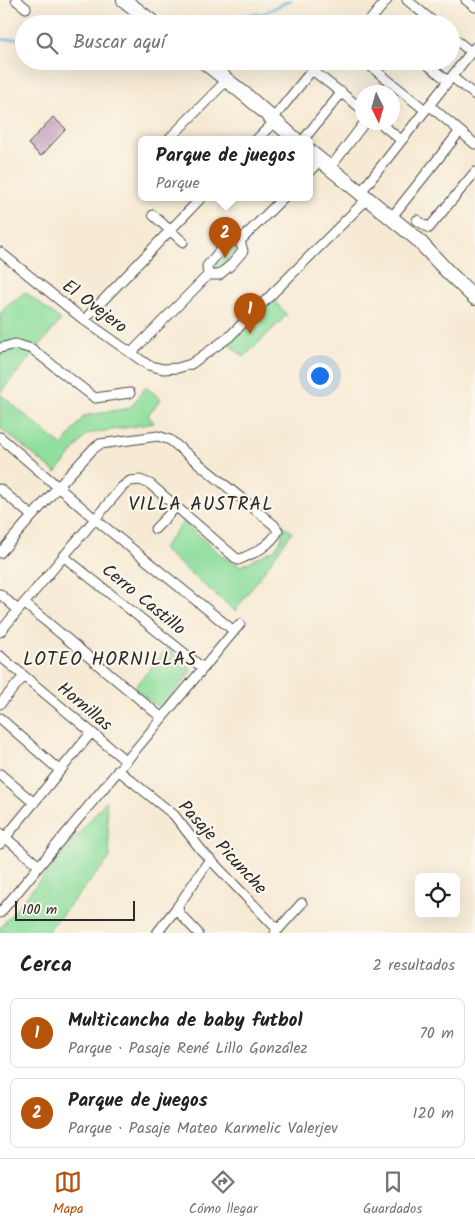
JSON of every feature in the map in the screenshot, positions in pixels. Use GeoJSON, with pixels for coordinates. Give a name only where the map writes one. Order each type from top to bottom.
{"type":"FeatureCollection","features":[{"type":"Feature","properties":{"kind":"street"},"geometry":{"type":"LineString","coordinates":[[16,0],[26,8]]}},
{"type":"Feature","properties":{"kind":"street"},"geometry":{"type":"LineString","coordinates":[[124,0],[143,15]]}},
{"type":"Feature","properties":{"kind":"street"},"geometry":{"type":"LineString","coordinates":[[377,15],[387,0]]}},
{"type":"Feature","properties":{"kind":"street"},"geometry":{"type":"LineString","coordinates":[[407,0],[425,15]]}},
{"type":"Feature","properties":{"kind":"street"},"geometry":{"type":"LineString","coordinates":[[466,0],[475,7]]}},
{"type":"Feature","properties":{"kind":"street"},"geometry":{"type":"LineString","coordinates":[[460,42],[473,50],[460,66]]}},
{"type":"Feature","properties":{"kind":"street"},"geometry":{"type":"LineString","coordinates":[[214,70],[291,136]]}},
{"type":"Feature","properties":{"kind":"street"},"geometry":{"type":"LineString","coordinates":[[260,136],[312,70],[355,103]]}},
{"type":"Feature","properties":{"kind":"street"},"geometry":{"type":"LineString","coordinates":[[376,70],[460,130],[475,144]]}},
{"type":"Feature","properties":{"kind":"street"},"geometry":{"type":"LineString","coordinates":[[436,70],[475,96]]}},
{"type":"Feature","properties":{"kind":"street"},"geometry":{"type":"LineString","coordinates":[[364,195],[401,140],[457,70]]}},
{"type":"Feature","properties":{"kind":"street"},"geometry":{"type":"LineString","coordinates":[[172,136],[227,80]]}},
{"type":"Feature","properties":{"kind":"street"},"geometry":{"type":"LineString","coordinates":[[306,136],[342,92]]}},
{"type":"Feature","properties":{"kind":"street"},"geometry":{"type":"LineString","coordinates":[[313,170],[325,164],[357,130]]}},
{"type":"Feature","properties":{"kind":"street"},"geometry":{"type":"LineString","coordinates":[[389,130],[401,140]]}},
{"type":"Feature","properties":{"kind":"street"},"geometry":{"type":"LineString","coordinates":[[392,218],[460,130]]}},
{"type":"Feature","properties":{"kind":"street"},"geometry":{"type":"LineString","coordinates":[[313,154],[416,238],[475,298]]}},
{"type":"Feature","properties":{"kind":"street"},"geometry":{"type":"LineString","coordinates":[[417,220],[430,228],[475,172]]}},
{"type":"Feature","properties":{"kind":"street","name":"El Ovejero"},"geometry":{"type":"LineString","coordinates":[[0,252],[84,320],[148,365],[163,369],[178,368],[191,364],[229,337],[364,195]]}},
{"type":"Feature","properties":{"kind":"street"},"geometry":{"type":"LineString","coordinates":[[84,320],[198,201]]}},
{"type":"Feature","properties":{"kind":"street"},"geometry":{"type":"LineString","coordinates":[[240,241],[280,201]]}},
{"type":"Feature","properties":{"kind":"street"},"geometry":{"type":"LineString","coordinates":[[153,215],[183,242]]}},
{"type":"Feature","properties":{"kind":"street"},"geometry":{"type":"LineString","coordinates":[[208,275],[207,266],[229,240],[240,241]]}},
{"type":"Feature","properties":{"kind":"street"},"geometry":{"type":"LineString","coordinates":[[131,353],[208,275],[219,275],[232,264],[243,251],[240,241]]}},
{"type":"Feature","properties":{"kind":"street"},"geometry":{"type":"LineString","coordinates":[[0,348],[15,344],[32,350],[95,398],[130,393]]}},
{"type":"Feature","properties":{"kind":"street"},"geometry":{"type":"LineString","coordinates":[[0,553],[4,542],[32,516],[93,449],[100,444],[158,436],[170,440],[274,525],[278,531],[274,539],[251,555],[238,560],[150,484],[140,480],[130,481],[122,487],[95,518],[0,632]]}},
{"type":"Feature","properties":{"kind":"street"},"geometry":{"type":"LineString","coordinates":[[0,437],[95,518],[237,628],[0,913]]}},
{"type":"Feature","properties":{"kind":"street"},"geometry":{"type":"LineString","coordinates":[[0,489],[32,516]]}},
{"type":"Feature","properties":{"kind":"street"},"geometry":{"type":"LineString","coordinates":[[155,529],[176,507]]}},
{"type":"Feature","properties":{"kind":"street","name":"Cerro Castillo"},"geometry":{"type":"LineString","coordinates":[[63,556],[203,668]]}},
{"type":"Feature","properties":{"kind":"street"},"geometry":{"type":"LineString","coordinates":[[0,594],[21,606],[162,718]]}},
{"type":"Feature","properties":{"kind":"street","name":"Hornillas"},"geometry":{"type":"LineString","coordinates":[[0,656],[126,761]]}},
{"type":"Feature","properties":{"kind":"street"},"geometry":{"type":"LineString","coordinates":[[0,704],[24,676]]}},
{"type":"Feature","properties":{"kind":"street"},"geometry":{"type":"LineString","coordinates":[[0,718],[60,771]]}},
{"type":"Feature","properties":{"kind":"street"},"geometry":{"type":"LineString","coordinates":[[39,866],[2,838],[34,803],[91,733]]}},
{"type":"Feature","properties":{"kind":"street","name":"Pasaje Picunche"},"geometry":{"type":"LineString","coordinates":[[118,770],[174,816],[202,851],[276,931]]}},
{"type":"Feature","properties":{"kind":"street"},"geometry":{"type":"LineString","coordinates":[[0,774],[34,803]]}},
{"type":"Feature","properties":{"kind":"street"},"geometry":{"type":"LineString","coordinates":[[157,933],[179,910],[210,859]]}},
{"type":"Feature","properties":{"kind":"street"},"geometry":{"type":"LineString","coordinates":[[276,931],[302,904]]}},
{"type":"Feature","properties":{"kind":"street"},"geometry":{"type":"LineString","coordinates":[[179,910],[198,933]]}},
{"type":"Feature","properties":{"kind":"green space"},"geometry":{"type":"Polygon","coordinates":[[[233,243],[239,246],[239,252],[221,272],[212,271],[210,268],[230,244],[233,243]]]}},
{"type":"Feature","properties":{"kind":"green space"},"geometry":{"type":"Polygon","coordinates":[[[25,292],[61,320],[0,393],[0,314],[25,292]]]}},
{"type":"Feature","properties":{"kind":"green space"},"geometry":{"type":"Polygon","coordinates":[[[270,296],[287,315],[244,357],[226,342],[270,296]]]}},
{"type":"Feature","properties":{"kind":"green space"},"geometry":{"type":"Polygon","coordinates":[[[146,387],[161,399],[148,415],[154,423],[87,434],[56,473],[0,428],[0,394],[62,446],[84,416],[130,408],[146,387]]]}},
{"type":"Feature","properties":{"kind":"green space"},"geometry":{"type":"Polygon","coordinates":[[[183,522],[226,559],[241,566],[275,549],[282,538],[280,522],[292,532],[235,611],[162,549],[183,522]]]}},
{"type":"Feature","properties":{"kind":"green space"},"geometry":{"type":"Polygon","coordinates":[[[167,648],[192,670],[160,709],[134,688],[167,648]]]}},
{"type":"Feature","properties":{"kind":"green space"},"geometry":{"type":"Polygon","coordinates":[[[106,801],[110,858],[46,933],[0,933],[0,928],[106,801]]]}},
{"type":"Feature","properties":{"kind":"building"},"geometry":{"type":"Polygon","coordinates":[[[53,117],[66,129],[41,156],[28,144],[53,117]]]}},
{"type":"Feature","properties":{"kind":"waterway"},"geometry":{"type":"LineString","coordinates":[[245,15],[264,13],[291,0]]}},
{"type":"Feature","properties":{"kind":"waterway"},"geometry":{"type":"LineString","coordinates":[[0,40],[15,39]]}},
{"type":"Feature","properties":{"kind":"place","name":"Parque de juegos"},"geometry":{"type":"Point","coordinates":[225,258]}},
{"type":"Feature","properties":{"kind":"place","name":"Multicancha de baby futbol"},"geometry":{"type":"Point","coordinates":[250,334]}},
{"type":"Feature","properties":{"kind":"district","name":"VILLA AUSTRAL"},"geometry":{"type":"Point","coordinates":[201,503]}},
{"type":"Feature","properties":{"kind":"district","name":"LOTEO HORNILLAS"},"geometry":{"type":"Point","coordinates":[110,658]}}]}
